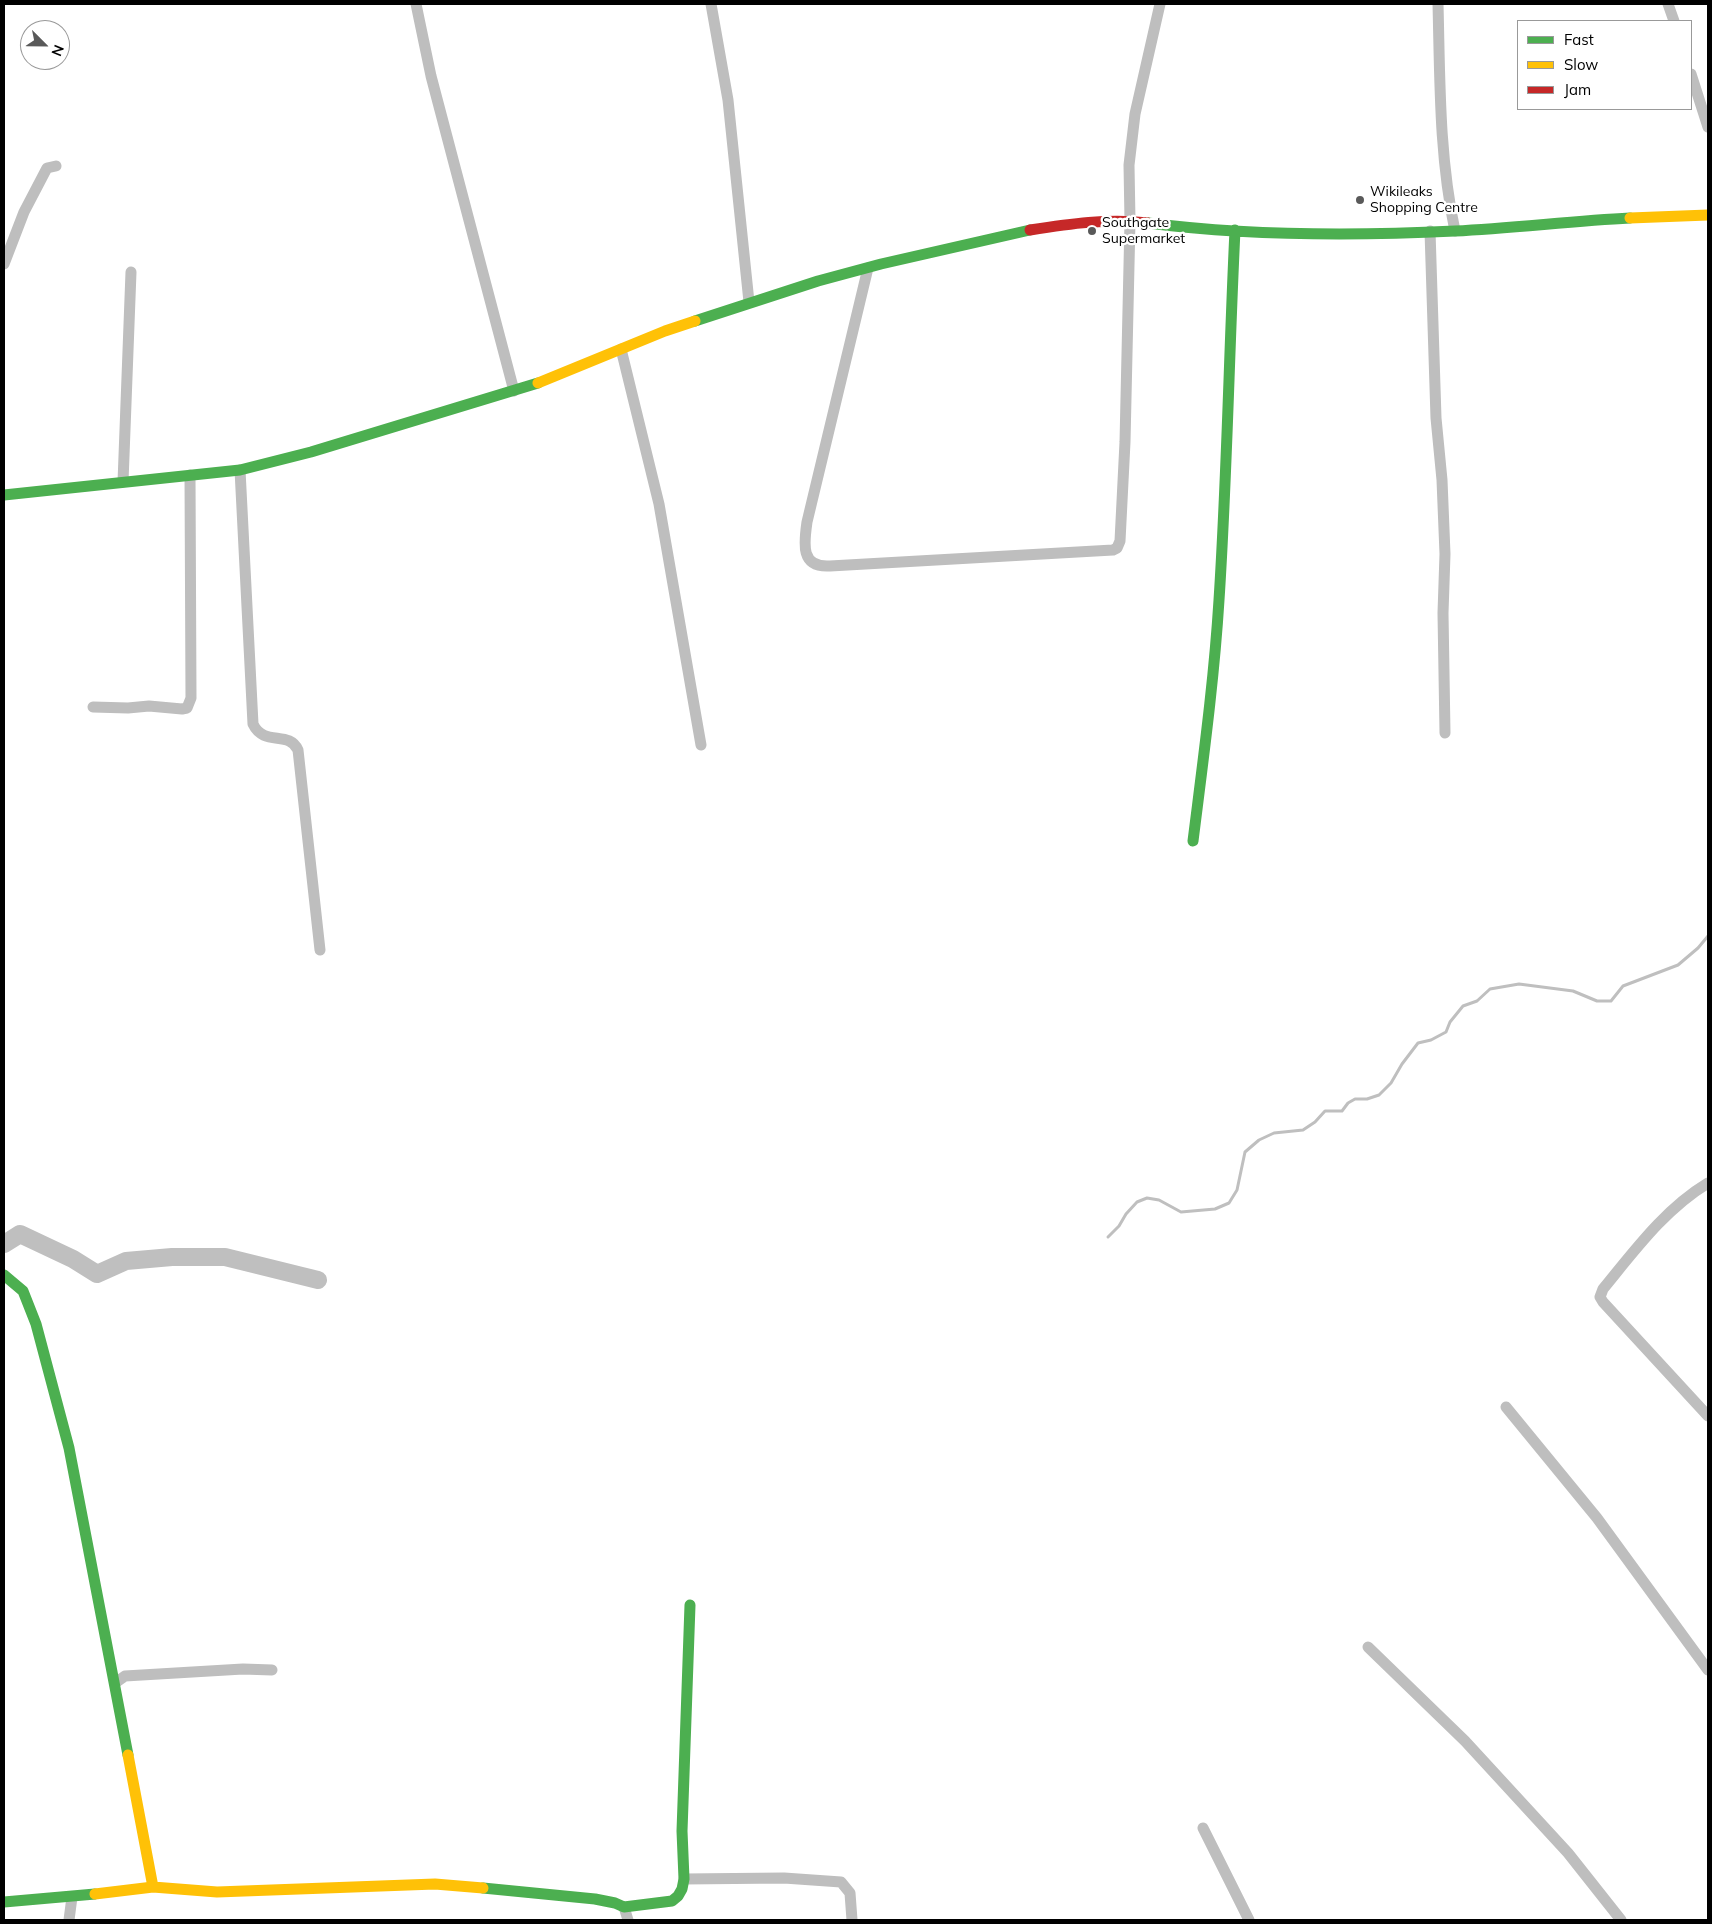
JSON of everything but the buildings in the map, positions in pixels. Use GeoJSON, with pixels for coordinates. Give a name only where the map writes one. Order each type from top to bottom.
{"type":"FeatureCollection","features":[{"type":"Feature","properties":{"kind":"street"},"geometry":{"type":"LineString","coordinates":[[416,4],[434,86],[514,391]]}},
{"type":"Feature","properties":{"kind":"street"},"geometry":{"type":"LineString","coordinates":[[712,4],[728,100],[749,302]]}},
{"type":"Feature","properties":{"kind":"street"},"geometry":{"type":"LineString","coordinates":[[868,268],[807,522],[804,543],[807,557],[812,562],[824,567],[1114,550],[1120,546],[1130,221],[1129,165],[1135,114],[1160,4]]}},
{"type":"Feature","properties":{"kind":"street"},"geometry":{"type":"LineString","coordinates":[[1438,4],[1442,136],[1448,198],[1455,230]]}},
{"type":"Feature","properties":{"kind":"street"},"geometry":{"type":"LineString","coordinates":[[1668,4],[1674,20]]}},
{"type":"Feature","properties":{"kind":"street"},"geometry":{"type":"LineString","coordinates":[[1692,77],[1708,127]]}},
{"type":"Feature","properties":{"kind":"street"},"geometry":{"type":"LineString","coordinates":[[4,264],[24,212],[47,168],[56,166]]}},
{"type":"Feature","properties":{"kind":"street"},"geometry":{"type":"LineString","coordinates":[[4,495],[240,470],[311,452],[531,386],[665,331],[749,302],[868,268],[1022,230],[1068,224],[1130,221],[1186,228],[1281,234],[1430,231],[1708,215]]}},
{"type":"Feature","properties":{"kind":"street"},"geometry":{"type":"LineString","coordinates":[[1193,842],[1213,674],[1219,602],[1226,488],[1234,230]]}},
{"type":"Feature","properties":{"kind":"street"},"geometry":{"type":"LineString","coordinates":[[1430,231],[1436,418],[1442,480],[1444,544],[1445,733]]}},
{"type":"Feature","properties":{"kind":"street"},"geometry":{"type":"LineString","coordinates":[[123,482],[131,272]]}},
{"type":"Feature","properties":{"kind":"street"},"geometry":{"type":"LineString","coordinates":[[621,349],[659,504],[701,745]]}},
{"type":"Feature","properties":{"kind":"street"},"geometry":{"type":"LineString","coordinates":[[240,470],[253,724],[257,732],[291,741],[296,744],[298,750],[320,950]]}},
{"type":"Feature","properties":{"kind":"street"},"geometry":{"type":"LineString","coordinates":[[94,707],[128,708],[155,706],[182,709],[187,708],[189,705],[191,698],[190,475]]}},
{"type":"Feature","properties":{"kind":"street"},"geometry":{"type":"LineString","coordinates":[[1708,1183],[1675,1206],[1604,1289],[1600,1297],[1602,1302],[1708,1416]]}},
{"type":"Feature","properties":{"kind":"street"},"geometry":{"type":"LineString","coordinates":[[4,1275],[23,1291],[36,1324],[69,1448],[153,1887]]}},
{"type":"Feature","properties":{"kind":"street"},"geometry":{"type":"LineString","coordinates":[[1506,1407],[1597,1518],[1708,1670]]}},
{"type":"Feature","properties":{"kind":"street"},"geometry":{"type":"LineString","coordinates":[[4,1902],[72,1897],[153,1887],[217,1892],[435,1884],[595,1899],[624,1907],[672,1902],[678,1896],[684,1878],[682,1831],[690,1605]]}},
{"type":"Feature","properties":{"kind":"street"},"geometry":{"type":"LineString","coordinates":[[1368,1647],[1478,1755],[1568,1853],[1621,1920]]}},
{"type":"Feature","properties":{"kind":"street"},"geometry":{"type":"LineString","coordinates":[[115,1683],[126,1676],[243,1669],[272,1670]]}},
{"type":"Feature","properties":{"kind":"street"},"geometry":{"type":"LineString","coordinates":[[1203,1828],[1249,1920]]}},
{"type":"Feature","properties":{"kind":"street"},"geometry":{"type":"LineString","coordinates":[[684,1878],[784,1878],[841,1882],[845,1884],[850,1893],[852,1920]]}},
{"type":"Feature","properties":{"kind":"street"},"geometry":{"type":"LineString","coordinates":[[69,1920],[72,1897]]}},
{"type":"Feature","properties":{"kind":"street"},"geometry":{"type":"LineString","coordinates":[[624,1907],[628,1920]]}},
{"type":"Feature","properties":{"kind":"waterway"},"geometry":{"type":"LineString","coordinates":[[1108,1237],[1137,1202],[1147,1198],[1159,1200],[1181,1212],[1215,1209],[1229,1203],[1237,1190],[1245,1152],[1259,1140],[1274,1133],[1303,1130],[1315,1122],[1325,1111],[1342,1111],[1348,1103],[1355,1099],[1367,1099],[1379,1095],[1391,1083],[1402,1064],[1418,1043],[1431,1040],[1446,1032],[1450,1022],[1463,1006],[1477,1001],[1490,989],[1519,984],[1573,991],[1597,1001],[1611,1001],[1623,986],[1678,965],[1698,948],[1708,936]]}},
{"type":"Feature","properties":{"kind":"waterway"},"geometry":{"type":"LineString","coordinates":[[4,1244],[20,1234],[73,1259],[97,1274],[126,1261],[172,1257],[225,1257],[318,1280]]}},
{"type":"Feature","properties":{"kind":"traffic: fast"},"geometry":{"type":"LineString","coordinates":[[1148,223],[1263,233],[1378,234],[1455,231],[1630,218]]}},
{"type":"Feature","properties":{"kind":"traffic: fast"},"geometry":{"type":"LineString","coordinates":[[695,321],[818,281],[881,264],[1030,230]]}},
{"type":"Feature","properties":{"kind":"traffic: fast"},"geometry":{"type":"LineString","coordinates":[[1193,841],[1217,630],[1224,508],[1235,230]]}},
{"type":"Feature","properties":{"kind":"traffic: fast"},"geometry":{"type":"LineString","coordinates":[[4,495],[240,470],[311,452],[538,383]]}},
{"type":"Feature","properties":{"kind":"traffic: fast"},"geometry":{"type":"LineString","coordinates":[[4,1275],[23,1291],[36,1324],[69,1448],[128,1755]]}},
{"type":"Feature","properties":{"kind":"traffic: fast"},"geometry":{"type":"LineString","coordinates":[[483,1888],[595,1899],[624,1907],[672,1901],[678,1896],[684,1879],[682,1831],[690,1605]]}},
{"type":"Feature","properties":{"kind":"traffic: fast"},"geometry":{"type":"LineString","coordinates":[[4,1902],[95,1894]]}},
{"type":"Feature","properties":{"kind":"traffic: slow"},"geometry":{"type":"LineString","coordinates":[[1630,218],[1708,215]]}},
{"type":"Feature","properties":{"kind":"traffic: slow"},"geometry":{"type":"LineString","coordinates":[[538,383],[665,331],[695,321]]}},
{"type":"Feature","properties":{"kind":"traffic: slow"},"geometry":{"type":"LineString","coordinates":[[95,1894],[153,1887],[128,1755]]}},
{"type":"Feature","properties":{"kind":"traffic: slow"},"geometry":{"type":"LineString","coordinates":[[153,1887],[217,1892],[435,1884],[483,1888]]}},
{"type":"Feature","properties":{"kind":"traffic: jam"},"geometry":{"type":"LineString","coordinates":[[1030,230],[1104,221],[1148,223]]}},
{"type":"Feature","properties":{"kind":"place","name":"Wikileaks Shopping Centre"},"geometry":{"type":"Point","coordinates":[1360,200]}},
{"type":"Feature","properties":{"kind":"place","name":"Southgate Supermarket"},"geometry":{"type":"Point","coordinates":[1092,231]}}]}
